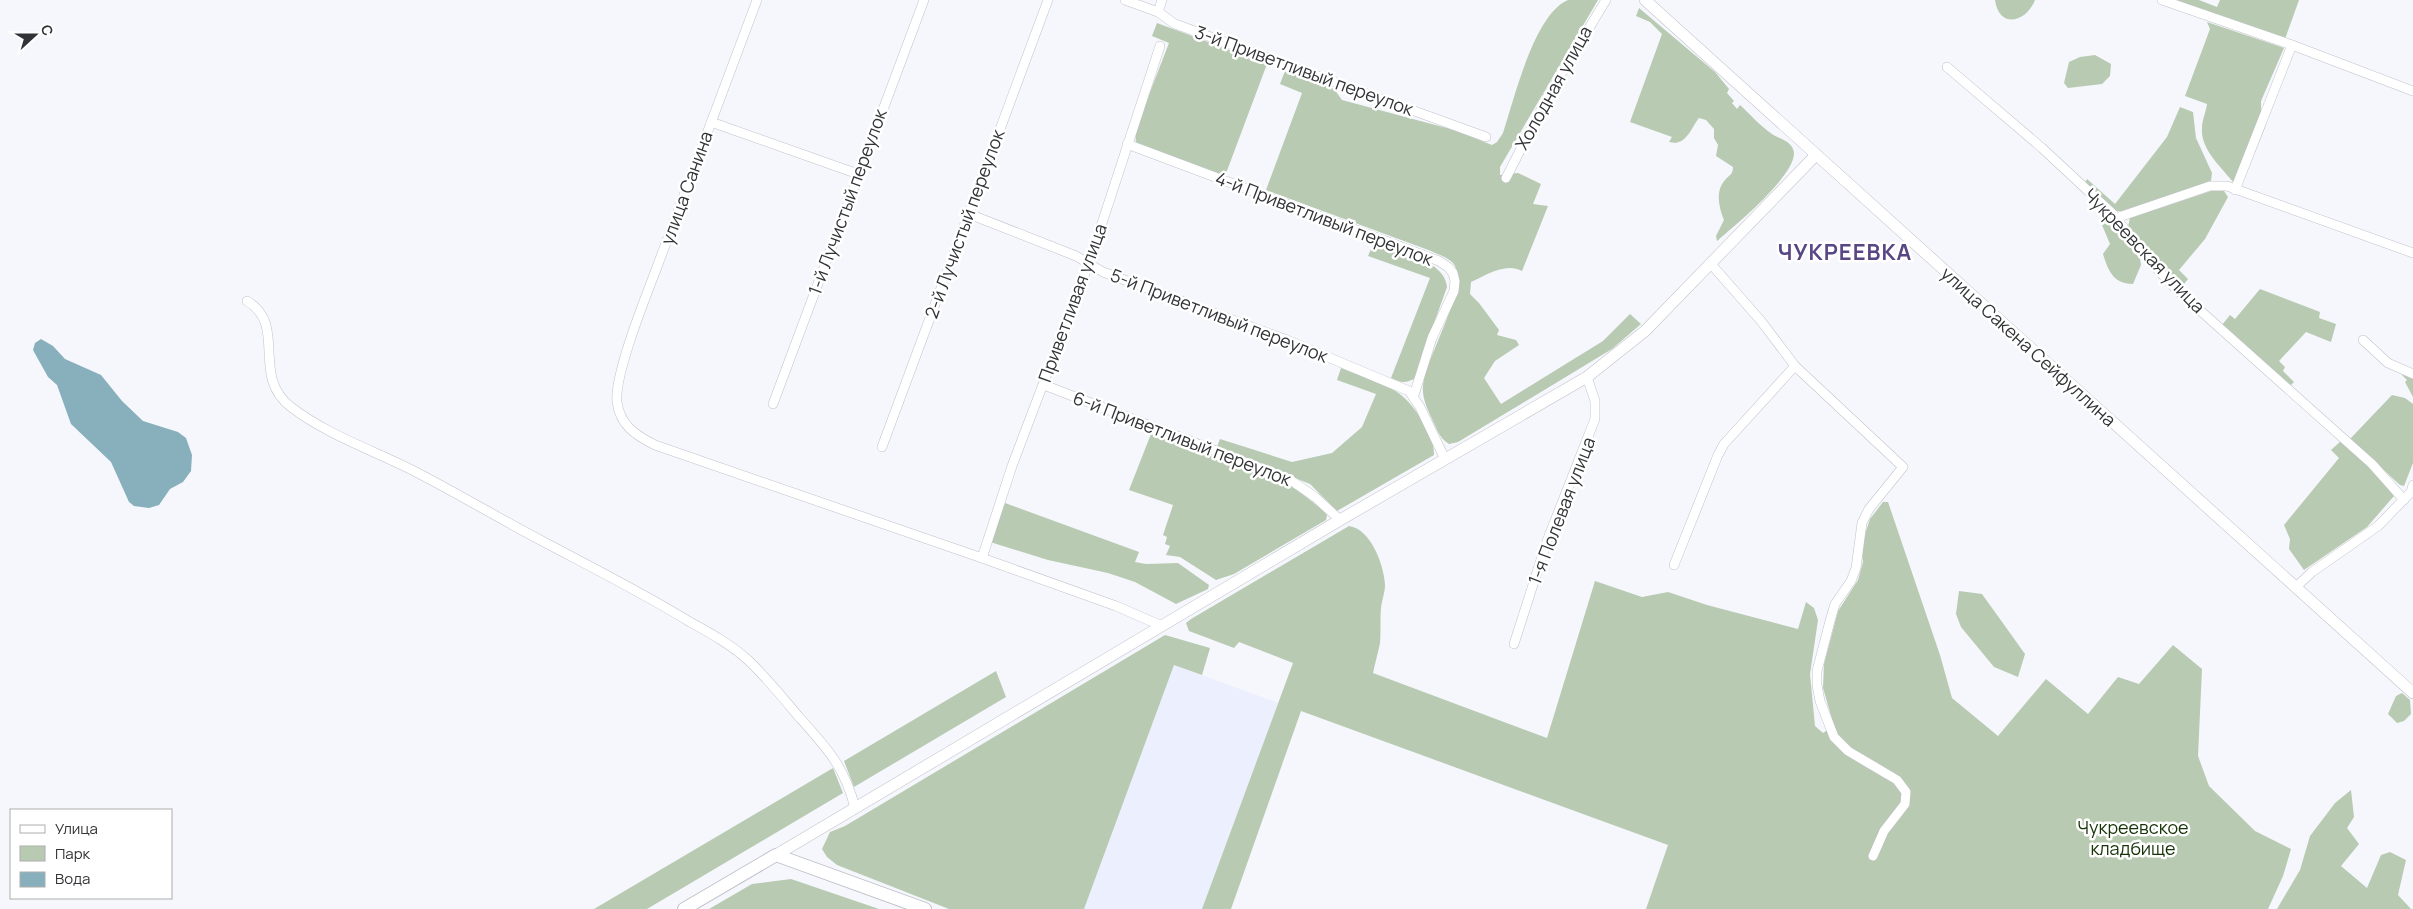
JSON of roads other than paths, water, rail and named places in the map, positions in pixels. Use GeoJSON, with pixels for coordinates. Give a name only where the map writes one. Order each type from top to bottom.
{"type":"FeatureCollection","features":[{"type":"Feature","properties":{"kind":"main road","name":"улица Сакена Сейфуллина"},"geometry":{"type":"LineString","coordinates":[[1645,0],[1815,156],[2413,693]]}},
{"type":"Feature","properties":{"kind":"main road"},"geometry":{"type":"LineString","coordinates":[[684,909],[1340,520],[1587,376],[1645,331],[1815,156]]}},
{"type":"Feature","properties":{"kind":"main road"},"geometry":{"type":"LineString","coordinates":[[776,855],[925,909]]}},
{"type":"Feature","properties":{"kind":"street","name":"улица Санина"},"geometry":{"type":"LineString","coordinates":[[756,0],[642,308],[620,377],[617,399],[620,416],[638,436],[662,447],[982,558],[1116,606],[1162,626]]}},
{"type":"Feature","properties":{"kind":"street","name":"1-й Лучистый переулок"},"geometry":{"type":"LineString","coordinates":[[773,404],[924,0]]}},
{"type":"Feature","properties":{"kind":"street","name":"2-й Лучистый переулок"},"geometry":{"type":"LineString","coordinates":[[882,447],[1048,0]]}},
{"type":"Feature","properties":{"kind":"street","name":"3-й Приветливый переулок"},"geometry":{"type":"LineString","coordinates":[[1125,0],[1158,12],[1176,24],[1486,137]]}},
{"type":"Feature","properties":{"kind":"street"},"geometry":{"type":"LineString","coordinates":[[1158,12],[1162,0]]}},
{"type":"Feature","properties":{"kind":"street","name":"Холодная улица"},"geometry":{"type":"LineString","coordinates":[[1506,178],[1548,96],[1606,0]]}},
{"type":"Feature","properties":{"kind":"street"},"geometry":{"type":"LineString","coordinates":[[2162,0],[2292,45],[2413,91]]}},
{"type":"Feature","properties":{"kind":"street"},"geometry":{"type":"LineString","coordinates":[[2235,190],[2292,45]]}},
{"type":"Feature","properties":{"kind":"street","name":"Приветливая улица"},"geometry":{"type":"LineString","coordinates":[[982,558],[1012,466],[1089,263],[1160,46]]}},
{"type":"Feature","properties":{"kind":"street","name":"Чукреевская улица"},"geometry":{"type":"LineString","coordinates":[[1947,67],[2042,148],[2116,218],[2146,257],[2175,288],[2372,464],[2404,500]]}},
{"type":"Feature","properties":{"kind":"street"},"geometry":{"type":"LineString","coordinates":[[711,122],[858,174]]}},
{"type":"Feature","properties":{"kind":"street","name":"4-й Приветливый переулок"},"geometry":{"type":"LineString","coordinates":[[1127,144],[1439,261],[1448,267],[1455,280],[1454,291],[1432,338],[1414,395]]}},
{"type":"Feature","properties":{"kind":"street"},"geometry":{"type":"LineString","coordinates":[[2116,218],[2210,186],[2227,186],[2413,252]]}},
{"type":"Feature","properties":{"kind":"street","name":"5-й Приветливый переулок"},"geometry":{"type":"LineString","coordinates":[[969,214],[1089,263],[1103,272],[1296,344],[1409,391],[1414,395]]}},
{"type":"Feature","properties":{"kind":"street"},"geometry":{"type":"LineString","coordinates":[[1711,264],[1761,321],[1795,366],[1903,467],[1868,509],[1862,523],[1856,568],[1851,581],[1835,604],[1817,671],[1820,701],[1834,737],[1848,751],[1897,780],[1906,792],[1905,804],[1884,831],[1873,856]]}},
{"type":"Feature","properties":{"kind":"street"},"geometry":{"type":"LineString","coordinates":[[247,301],[257,307],[265,317],[268,333],[270,374],[276,389],[289,406],[316,423],[414,471],[654,600],[725,643],[749,660],[829,751],[844,774],[855,808]]}},
{"type":"Feature","properties":{"kind":"street"},"geometry":{"type":"LineString","coordinates":[[2363,340],[2388,363],[2413,374]]}},
{"type":"Feature","properties":{"kind":"street"},"geometry":{"type":"LineString","coordinates":[[1674,565],[1724,444],[1795,366]]}},
{"type":"Feature","properties":{"kind":"street","name":"1-я Полевая улица"},"geometry":{"type":"LineString","coordinates":[[1514,644],[1547,541],[1595,419],[1595,401],[1587,376]]}},
{"type":"Feature","properties":{"kind":"street","name":"6-й Приветливый переулок"},"geometry":{"type":"LineString","coordinates":[[1044,385],[1289,479],[1315,497],[1340,520]]}},
{"type":"Feature","properties":{"kind":"street"},"geometry":{"type":"LineString","coordinates":[[1414,395],[1445,459]]}},
{"type":"Feature","properties":{"kind":"street"},"geometry":{"type":"LineString","coordinates":[[2296,587],[2312,572],[2378,526],[2412,490]]}},
{"type":"Feature","properties":{"kind":"water"},"geometry":{"type":"Polygon","coordinates":[[[41,339],[53,346],[65,359],[101,375],[122,401],[143,421],[178,432],[186,438],[192,455],[191,471],[183,482],[170,489],[159,505],[149,508],[134,506],[129,502],[111,462],[71,424],[57,385],[48,377],[33,350],[35,343],[41,339]]]}},
{"type":"Feature","properties":{"kind":"district","name":"ЧУКРЕЕВКА"},"geometry":{"type":"Point","coordinates":[1845,252]}},
{"type":"Feature","properties":{"kind":"park label","name":"Чукреевское кладбище"},"geometry":{"type":"Point","coordinates":[2133,838]}}]}
